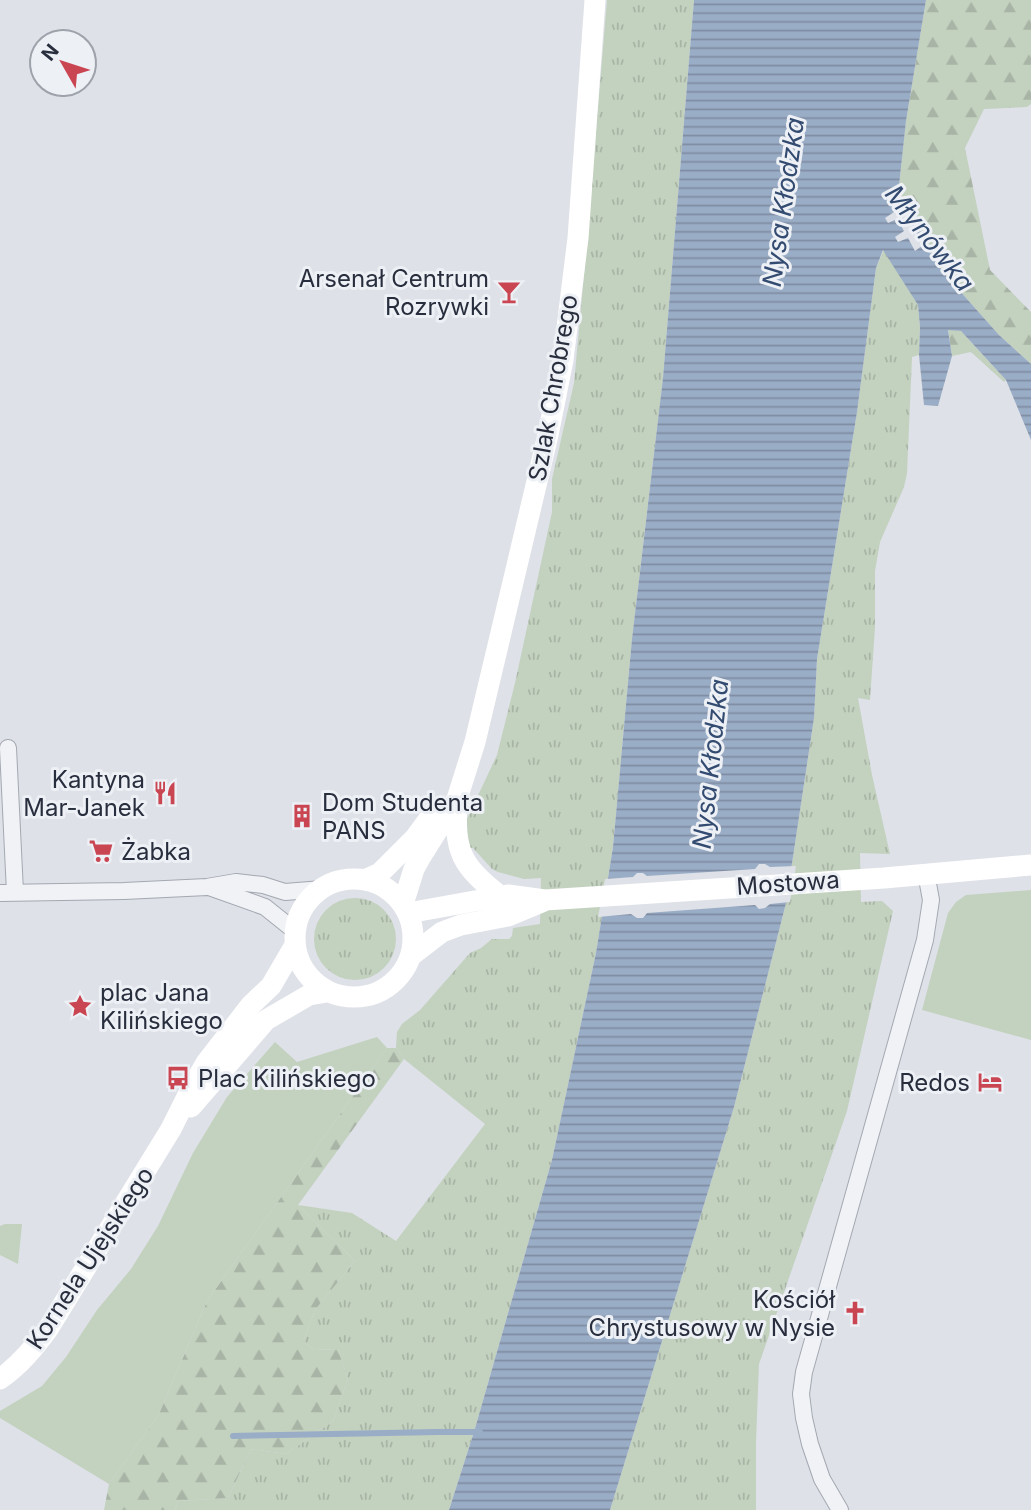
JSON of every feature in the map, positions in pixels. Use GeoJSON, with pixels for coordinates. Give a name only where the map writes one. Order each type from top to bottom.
{"type":"FeatureCollection","features":[{"type":"Feature","properties":{"kind":"main road","name":"Szlak Chrobrego"},"geometry":{"type":"LineString","coordinates":[[405,909],[415,869],[457,799],[475,743],[548,435],[563,360],[578,238],[595,0]]}},
{"type":"Feature","properties":{"kind":"main road","name":"Szlak Chrobrego"},"geometry":{"type":"LineString","coordinates":[[364,880],[380,873],[415,838],[466,768]]}},
{"type":"Feature","properties":{"kind":"main road"},"geometry":{"type":"LineString","coordinates":[[457,799],[456,834],[460,852],[479,880],[500,896]]}},
{"type":"Feature","properties":{"kind":"main road","name":"Mostowa"},"geometry":{"type":"LineString","coordinates":[[405,909],[508,895],[532,902],[1031,865]]}},
{"type":"Feature","properties":{"kind":"main road"},"geometry":{"type":"LineString","coordinates":[[342,880],[364,880],[386,888],[405,909],[413,926],[412,955],[404,972],[391,985],[359,998],[342,997],[327,992],[309,977],[297,956],[295,938],[298,918],[304,907],[321,889],[342,880]]}},
{"type":"Feature","properties":{"kind":"main road","name":"Mostowa"},"geometry":{"type":"LineString","coordinates":[[412,955],[442,932],[461,925],[508,916],[532,902]]}},
{"type":"Feature","properties":{"kind":"main road","name":"Kornela Ujejskiego"},"geometry":{"type":"LineString","coordinates":[[0,1379],[32,1351],[48,1329],[171,1129],[206,1063],[251,1005],[271,986],[295,938]]}},
{"type":"Feature","properties":{"kind":"main road","name":"Kornela Ujejskiego"},"geometry":{"type":"LineString","coordinates":[[171,1129],[265,1020],[309,995],[327,992]]}},
{"type":"Feature","properties":{"kind":"street"},"geometry":{"type":"LineString","coordinates":[[9,748],[8,893],[207,887],[236,882],[263,885],[285,892],[321,889]]}},
{"type":"Feature","properties":{"kind":"street"},"geometry":{"type":"LineString","coordinates":[[839,1510],[822,1479],[810,1444],[801,1394],[804,1372],[925,940],[931,900],[926,873]]}},
{"type":"Feature","properties":{"kind":"street"},"geometry":{"type":"LineString","coordinates":[[207,887],[265,907],[295,938]]}},
{"type":"Feature","properties":{"kind":"green space"},"geometry":{"type":"Polygon","coordinates":[[[607,0],[694,0],[663,378],[632,639],[613,847],[596,953],[552,1160],[449,1510],[175,1510],[178,1501],[228,1498],[251,1449],[286,1454],[333,1421],[348,1379],[338,1349],[315,1350],[303,1342],[315,1310],[355,1261],[298,1205],[352,1213],[396,1241],[485,1124],[404,1059],[396,1048],[397,1032],[470,953],[492,939],[509,939],[513,928],[540,924],[541,878],[524,879],[492,869],[473,848],[468,848],[466,821],[497,755],[552,512],[552,479],[574,383],[607,0]]]}},
{"type":"Feature","properties":{"kind":"green space"},"geometry":{"type":"Polygon","coordinates":[[[926,0],[1031,0],[1031,104],[1027,107],[984,109],[965,148],[990,270],[1031,312],[1031,364],[999,335],[942,271],[904,201],[898,195],[906,121],[926,0]]]}},
{"type":"Feature","properties":{"kind":"green space"},"geometry":{"type":"Polygon","coordinates":[[[884,249],[918,305],[920,327],[919,355],[912,357],[907,473],[904,487],[880,542],[875,571],[875,627],[870,700],[858,698],[890,854],[860,853],[861,902],[882,901],[893,911],[847,1111],[759,1364],[756,1510],[610,1510],[734,1107],[786,903],[814,718],[817,659],[857,412],[876,268],[884,249]]]}},
{"type":"Feature","properties":{"kind":"green space"},"geometry":{"type":"Polygon","coordinates":[[[948,329],[961,331],[1006,380],[1004,382],[971,352],[952,356],[948,329]]]}},
{"type":"Feature","properties":{"kind":"green space"},"geometry":{"type":"Polygon","coordinates":[[[1031,890],[1031,1040],[922,1010],[948,913],[956,902],[966,895],[1031,890]]]}},
{"type":"Feature","properties":{"kind":"green space"},"geometry":{"type":"Polygon","coordinates":[[[355,898],[371,901],[384,910],[393,923],[396,939],[393,955],[384,968],[371,977],[355,980],[339,977],[326,968],[317,955],[314,939],[317,923],[326,910],[339,901],[355,898]]]}},
{"type":"Feature","properties":{"kind":"green space"},"geometry":{"type":"Polygon","coordinates":[[[377,1037],[387,1048],[207,1301],[158,1416],[109,1484],[0,1418],[0,1411],[42,1386],[66,1357],[97,1310],[131,1269],[158,1226],[193,1153],[227,1097],[275,1042],[297,1062],[377,1037]]]}},
{"type":"Feature","properties":{"kind":"green space"},"geometry":{"type":"Polygon","coordinates":[[[387,1048],[396,1048],[404,1059],[298,1205],[355,1261],[315,1310],[303,1342],[315,1350],[338,1349],[348,1379],[333,1421],[286,1454],[251,1449],[228,1498],[178,1501],[175,1510],[104,1510],[109,1484],[158,1416],[207,1301],[387,1048]]]}},
{"type":"Feature","properties":{"kind":"green space"},"geometry":{"type":"Polygon","coordinates":[[[22,1224],[18,1264],[0,1255],[0,1226],[22,1224]]]}},
{"type":"Feature","properties":{"kind":"water","name":"Nysa Kłodzka"},"geometry":{"type":"Polygon","coordinates":[[[694,0],[926,0],[906,121],[898,195],[904,201],[942,271],[999,335],[1031,364],[1031,440],[1006,380],[961,331],[948,330],[952,356],[938,406],[924,405],[918,305],[883,250],[876,268],[857,412],[817,659],[814,718],[786,903],[734,1107],[610,1510],[449,1510],[552,1160],[596,953],[613,847],[632,639],[663,378],[694,0]]]}},
{"type":"Feature","properties":{"kind":"pier"},"geometry":{"type":"Polygon","coordinates":[[[909,202],[914,211],[907,215],[923,245],[915,251],[908,238],[898,242],[895,237],[904,231],[897,219],[888,223],[885,218],[909,202]]]}},
{"type":"Feature","properties":{"kind":"pier"},"geometry":{"type":"Polygon","coordinates":[[[759,864],[770,867],[796,866],[790,902],[770,904],[759,909],[755,905],[647,913],[643,918],[631,914],[598,917],[605,879],[633,877],[637,873],[647,876],[755,869],[759,864]]]}},
{"type":"Feature","properties":{"kind":"waterway"},"geometry":{"type":"LineString","coordinates":[[233,1436],[480,1432]]}},
{"type":"Feature","properties":{"kind":"place","name":"Arsenał Centrum Rozrywki"},"geometry":{"type":"Point","coordinates":[509,292]}},
{"type":"Feature","properties":{"kind":"place","name":"Kantyna Mar-Janek"},"geometry":{"type":"Point","coordinates":[165,793]}},
{"type":"Feature","properties":{"kind":"place","name":"Dom Studenta PANS"},"geometry":{"type":"Point","coordinates":[302,816]}},
{"type":"Feature","properties":{"kind":"place","name":"Żabka"},"geometry":{"type":"Point","coordinates":[101,851]}},
{"type":"Feature","properties":{"kind":"place","name":"plac Jana Kilińskiego"},"geometry":{"type":"Point","coordinates":[80,1006]}},
{"type":"Feature","properties":{"kind":"place","name":"Plac Kilińskiego"},"geometry":{"type":"Point","coordinates":[178,1078]}},
{"type":"Feature","properties":{"kind":"place","name":"Redos"},"geometry":{"type":"Point","coordinates":[990,1082]}},
{"type":"Feature","properties":{"kind":"place","name":"Kościół Chrystusowy w Nysie"},"geometry":{"type":"Point","coordinates":[855,1313]}},
{"type":"Feature","properties":{"kind":"water label","name":"Młynówka"},"geometry":{"type":"Point","coordinates":[930,238]}}]}
